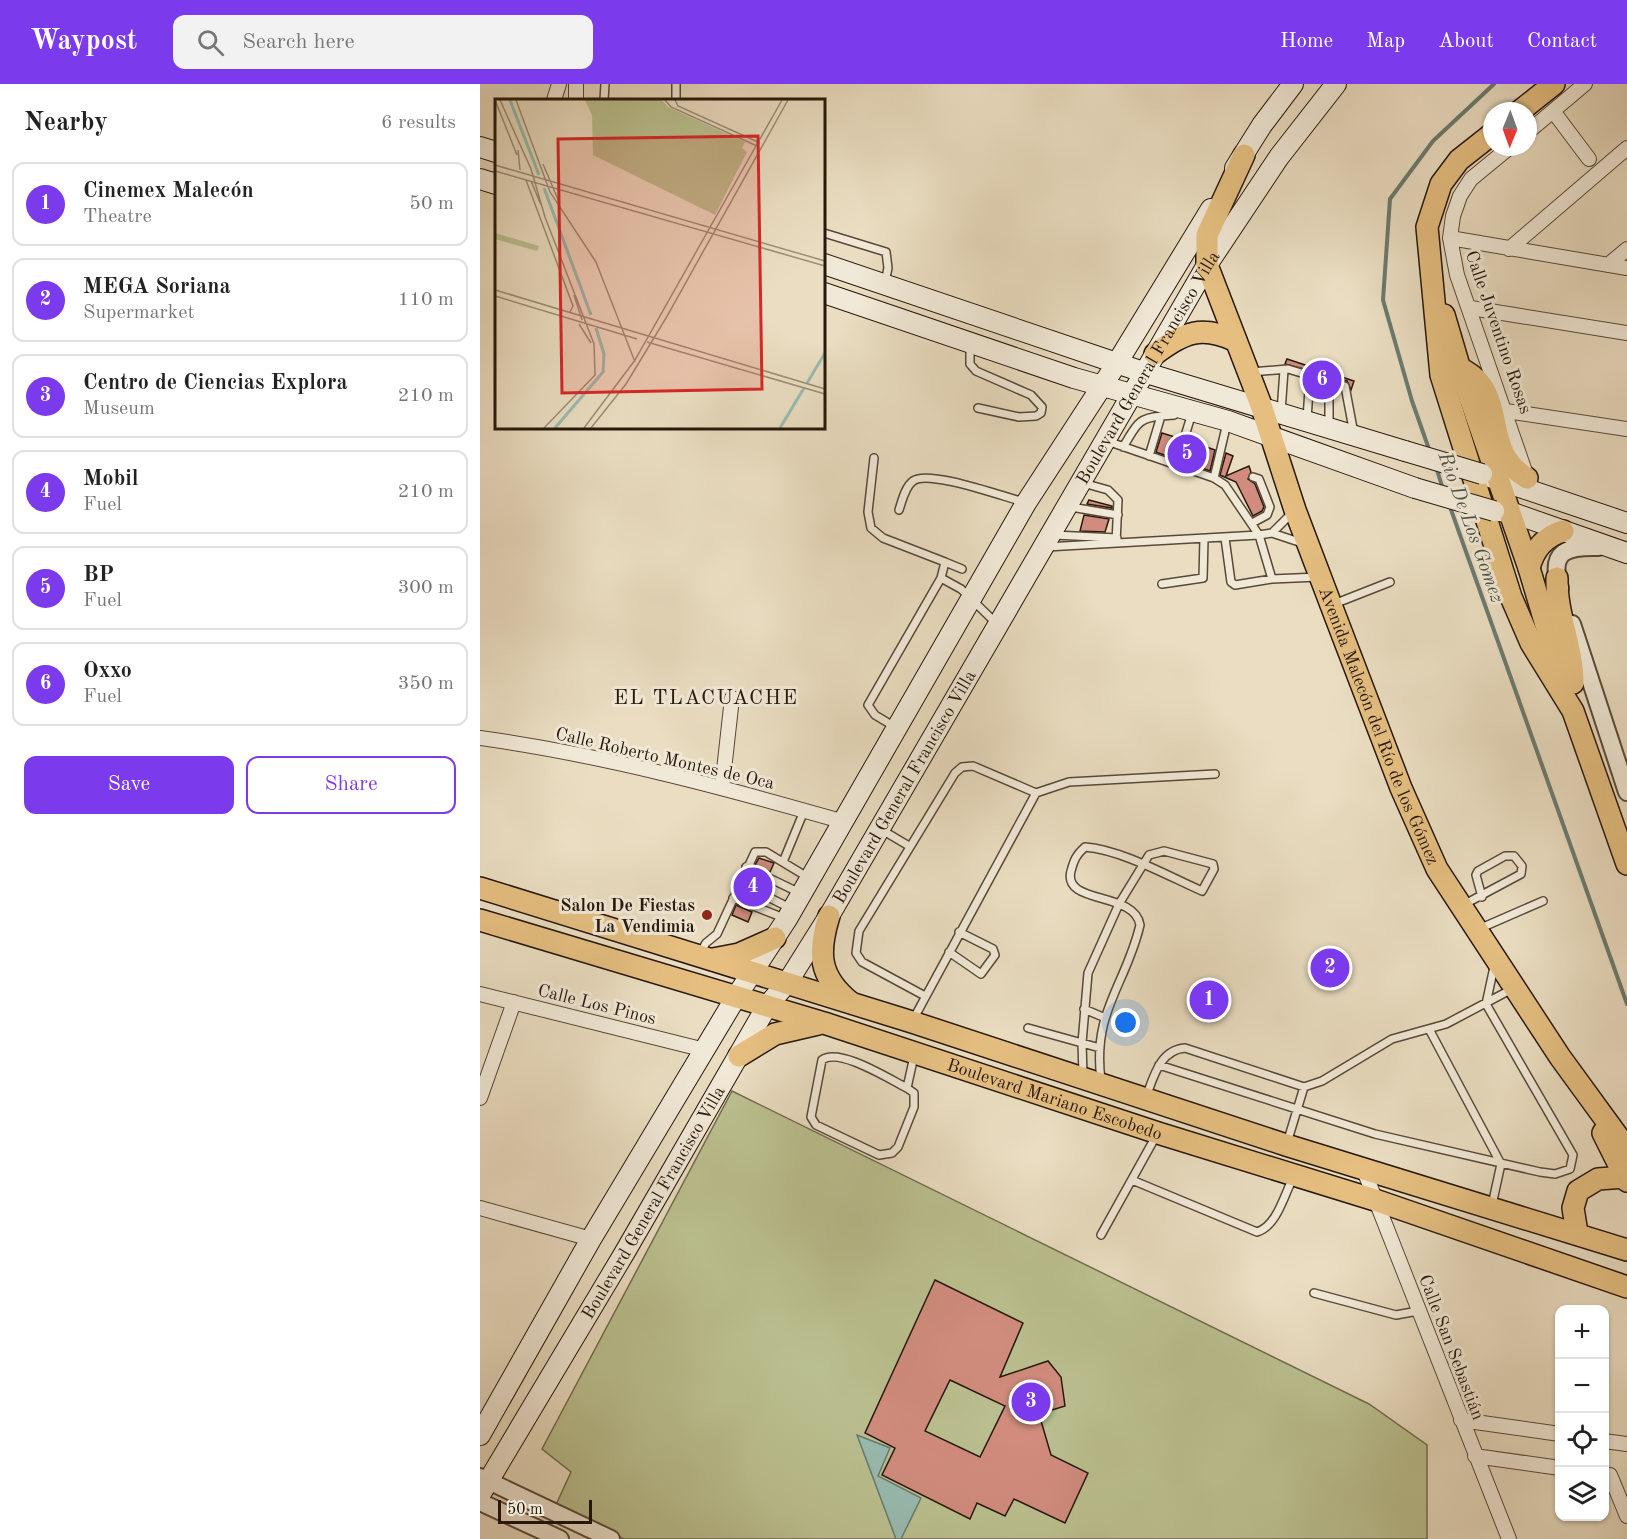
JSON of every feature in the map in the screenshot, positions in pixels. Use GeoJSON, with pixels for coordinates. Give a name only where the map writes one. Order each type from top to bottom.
{"type":"FeatureCollection","features":[{"type":"Feature","properties":{"kind":"main road","name":"Boulevard General Francisco Villa"},"geometry":{"type":"LineString","coordinates":[[480,1435],[591,1239],[736,997],[775,938],[1026,503],[1117,363],[1244,155],[1293,84]]}},
{"type":"Feature","properties":{"kind":"main road","name":"Boulevard General Francisco Villa"},"geometry":{"type":"LineString","coordinates":[[483,1484],[767,1006],[788,983],[829,916],[1081,482],[1115,444],[1131,393],[1207,266],[1279,158],[1336,84]]}},
{"type":"Feature","properties":{"kind":"main road"},"geometry":{"type":"LineString","coordinates":[[1531,102],[1554,84]]}},
{"type":"Feature","properties":{"kind":"main road"},"geometry":{"type":"LineString","coordinates":[[1483,141],[1459,160],[1441,184],[1427,227],[1439,358],[1446,396],[1521,622],[1573,711]]}},
{"type":"Feature","properties":{"kind":"main road"},"geometry":{"type":"LineString","coordinates":[[480,147],[495,152]]}},
{"type":"Feature","properties":{"kind":"main road"},"geometry":{"type":"LineString","coordinates":[[1207,266],[1207,235],[1244,155]]}},
{"type":"Feature","properties":{"kind":"main road"},"geometry":{"type":"LineString","coordinates":[[480,179],[495,184]]}},
{"type":"Feature","properties":{"kind":"main road"},"geometry":{"type":"LineString","coordinates":[[825,264],[1143,372],[1261,405],[1307,422],[1490,477],[1627,523]]}},
{"type":"Feature","properties":{"kind":"main road"},"geometry":{"type":"LineString","coordinates":[[1429,265],[1490,477],[1502,512],[1529,568],[1573,711],[1627,864]]}},
{"type":"Feature","properties":{"kind":"main road","name":"Avenida Malecón del Río de los Gómez"},"geometry":{"type":"LineString","coordinates":[[1207,266],[1261,405],[1308,545],[1419,830],[1476,931],[1560,1057],[1627,1149]]}},
{"type":"Feature","properties":{"kind":"main road"},"geometry":{"type":"LineString","coordinates":[[825,293],[1074,378],[1131,393],[1194,418],[1271,436],[1415,488],[1502,512],[1620,550]]}},
{"type":"Feature","properties":{"kind":"main road"},"geometry":{"type":"LineString","coordinates":[[1155,354],[1177,338],[1193,333],[1214,332],[1236,341]]}},
{"type":"Feature","properties":{"kind":"main road"},"geometry":{"type":"LineString","coordinates":[[1459,366],[1481,386],[1501,451],[1512,467],[1527,477]]}},
{"type":"Feature","properties":{"kind":"main road"},"geometry":{"type":"LineString","coordinates":[[1074,378],[1085,413]]}},
{"type":"Feature","properties":{"kind":"main road"},"geometry":{"type":"LineString","coordinates":[[1529,568],[1540,544],[1563,531]]}},
{"type":"Feature","properties":{"kind":"main road"},"geometry":{"type":"LineString","coordinates":[[1557,578],[1560,612],[1573,669],[1573,711]]}},
{"type":"Feature","properties":{"kind":"main road","name":"Boulevard Mariano Escobedo"},"geometry":{"type":"LineString","coordinates":[[480,888],[753,971],[1145,1100],[1627,1250]]}},
{"type":"Feature","properties":{"kind":"main road"},"geometry":{"type":"LineString","coordinates":[[829,916],[821,951],[824,968],[841,994],[858,1007]]}},
{"type":"Feature","properties":{"kind":"main road","name":"Boulevard Mariano Escobedo"},"geometry":{"type":"LineString","coordinates":[[480,920],[824,1023],[1158,1133],[1375,1200],[1627,1287]]}},
{"type":"Feature","properties":{"kind":"main road"},"geometry":{"type":"LineString","coordinates":[[704,957],[739,954],[775,938]]}},
{"type":"Feature","properties":{"kind":"main road"},"geometry":{"type":"LineString","coordinates":[[739,1056],[775,1034],[824,1023]]}},
{"type":"Feature","properties":{"kind":"main road"},"geometry":{"type":"LineString","coordinates":[[1560,1057],[1626,1179],[1598,1179],[1578,1191],[1573,1208],[1577,1233]]}},
{"type":"Feature","properties":{"kind":"main road"},"geometry":{"type":"LineString","coordinates":[[1262,1166],[1275,1161],[1286,1145]]}},
{"type":"Feature","properties":{"kind":"main road"},"geometry":{"type":"LineString","coordinates":[[1597,1241],[1611,1240],[1627,1230]]}},
{"type":"Feature","properties":{"kind":"street"},"geometry":{"type":"LineString","coordinates":[[554,99],[559,84]]}},
{"type":"Feature","properties":{"kind":"street"},"geometry":{"type":"LineString","coordinates":[[1537,124],[1584,84]]}},
{"type":"Feature","properties":{"kind":"street"},"geometry":{"type":"LineString","coordinates":[[1553,111],[1589,159]]}},
{"type":"Feature","properties":{"kind":"street"},"geometry":{"type":"LineString","coordinates":[[1509,249],[1627,148]]}},
{"type":"Feature","properties":{"kind":"street","name":"Calle Juventino Rosas"},"geometry":{"type":"LineString","coordinates":[[1499,156],[1472,179],[1460,196],[1452,216],[1451,256],[1471,308],[1527,477]]}},
{"type":"Feature","properties":{"kind":"street"},"geometry":{"type":"LineString","coordinates":[[1450,238],[1627,268]]}},
{"type":"Feature","properties":{"kind":"street"},"geometry":{"type":"LineString","coordinates":[[1608,265],[1627,249]]}},
{"type":"Feature","properties":{"kind":"street"},"geometry":{"type":"LineString","coordinates":[[1471,308],[1627,333]]}},
{"type":"Feature","properties":{"kind":"street"},"geometry":{"type":"LineString","coordinates":[[1506,411],[1627,429]]}},
{"type":"Feature","properties":{"kind":"street"},"geometry":{"type":"LineString","coordinates":[[1527,477],[1535,485],[1610,508],[1620,513],[1627,523]]}},
{"type":"Feature","properties":{"kind":"street"},"geometry":{"type":"LineString","coordinates":[[1620,550],[1575,546],[1566,549],[1559,556],[1557,578],[1627,792]]}},
{"type":"Feature","properties":{"kind":"street"},"geometry":{"type":"LineString","coordinates":[[722,788],[732,698]]}},
{"type":"Feature","properties":{"kind":"street","name":"Calle Roberto Montes de Oca"},"geometry":{"type":"LineString","coordinates":[[480,738],[562,750],[722,788],[841,821]]}},
{"type":"Feature","properties":{"kind":"street","name":"Calle Los Pinos"},"geometry":{"type":"LineString","coordinates":[[480,994],[705,1050]]}},
{"type":"Feature","properties":{"kind":"street"},"geometry":{"type":"LineString","coordinates":[[480,1098],[514,1002]]}},
{"type":"Feature","properties":{"kind":"street","name":"Calle San Sebastián"},"geometry":{"type":"LineString","coordinates":[[1363,1168],[1509,1539]]}},
{"type":"Feature","properties":{"kind":"street"},"geometry":{"type":"LineString","coordinates":[[480,1208],[591,1239]]}},
{"type":"Feature","properties":{"kind":"street"},"geometry":{"type":"LineString","coordinates":[[1461,1420],[1555,1433]]}},
{"type":"Feature","properties":{"kind":"street"},"geometry":{"type":"LineString","coordinates":[[1609,1442],[1627,1444]]}},
{"type":"Feature","properties":{"kind":"street"},"geometry":{"type":"LineString","coordinates":[[1475,1456],[1555,1467]]}},
{"type":"Feature","properties":{"kind":"street"},"geometry":{"type":"LineString","coordinates":[[1609,1474],[1627,1478]]}},
{"type":"Feature","properties":{"kind":"street"},"geometry":{"type":"LineString","coordinates":[[1609,1478],[1627,1516]]}},
{"type":"Feature","properties":{"kind":"street"},"geometry":{"type":"LineString","coordinates":[[483,1484],[611,1539]]}},
{"type":"Feature","properties":{"kind":"street"},"geometry":{"type":"LineString","coordinates":[[480,1502],[560,1539]]}},
{"type":"Feature","properties":{"kind":"lane"},"geometry":{"type":"LineString","coordinates":[[604,99],[605,84]]}},
{"type":"Feature","properties":{"kind":"lane"},"geometry":{"type":"LineString","coordinates":[[825,232],[886,252],[888,268],[885,285]]}},
{"type":"Feature","properties":{"kind":"lane"},"geometry":{"type":"LineString","coordinates":[[970,342],[969,357],[976,371],[1031,395],[1042,407],[1041,413],[1027,417],[978,408]]}},
{"type":"Feature","properties":{"kind":"lane"},"geometry":{"type":"LineString","coordinates":[[1281,413],[1284,370]]}},
{"type":"Feature","properties":{"kind":"lane"},"geometry":{"type":"LineString","coordinates":[[1247,373],[1284,370],[1310,375],[1346,387],[1354,436]]}},
{"type":"Feature","properties":{"kind":"lane"},"geometry":{"type":"LineString","coordinates":[[1307,422],[1310,375]]}},
{"type":"Feature","properties":{"kind":"lane"},"geometry":{"type":"LineString","coordinates":[[1329,381],[1329,429]]}},
{"type":"Feature","properties":{"kind":"lane"},"geometry":{"type":"LineString","coordinates":[[1176,465],[1194,418],[1171,414],[1145,417],[1115,444],[1234,487],[1259,535],[1272,579]]}},
{"type":"Feature","properties":{"kind":"lane"},"geometry":{"type":"LineString","coordinates":[[1149,456],[1161,416]]}},
{"type":"Feature","properties":{"kind":"lane"},"geometry":{"type":"LineString","coordinates":[[1214,478],[1223,426]]}},
{"type":"Feature","properties":{"kind":"lane"},"geometry":{"type":"LineString","coordinates":[[874,458],[868,512],[871,528],[883,538],[962,569]]}},
{"type":"Feature","properties":{"kind":"lane"},"geometry":{"type":"LineString","coordinates":[[899,510],[907,489],[914,480],[923,477],[1026,503]]}},
{"type":"Feature","properties":{"kind":"lane"},"geometry":{"type":"LineString","coordinates":[[1252,523],[1267,515],[1270,507],[1259,479],[1253,477]]}},
{"type":"Feature","properties":{"kind":"lane"},"geometry":{"type":"LineString","coordinates":[[1081,482],[1114,494],[1118,500],[1117,540]]}},
{"type":"Feature","properties":{"kind":"lane"},"geometry":{"type":"LineString","coordinates":[[1067,507],[1118,515]]}},
{"type":"Feature","properties":{"kind":"lane"},"geometry":{"type":"LineString","coordinates":[[1272,533],[1295,510]]}},
{"type":"Feature","properties":{"kind":"lane"},"geometry":{"type":"LineString","coordinates":[[1047,541],[1204,539],[1272,533],[1308,545]]}},
{"type":"Feature","properties":{"kind":"lane"},"geometry":{"type":"LineString","coordinates":[[1225,538],[1231,582],[1235,585],[1272,579],[1321,577]]}},
{"type":"Feature","properties":{"kind":"lane"},"geometry":{"type":"LineString","coordinates":[[1162,584],[1203,578],[1204,539]]}},
{"type":"Feature","properties":{"kind":"lane"},"geometry":{"type":"LineString","coordinates":[[1047,541],[1117,540]]}},
{"type":"Feature","properties":{"kind":"lane"},"geometry":{"type":"LineString","coordinates":[[896,727],[875,715],[868,705],[941,579],[945,562]]}},
{"type":"Feature","properties":{"kind":"lane"},"geometry":{"type":"LineString","coordinates":[[941,579],[972,598],[997,625]]}},
{"type":"Feature","properties":{"kind":"lane"},"geometry":{"type":"LineString","coordinates":[[1331,605],[1390,582]]}},
{"type":"Feature","properties":{"kind":"lane"},"geometry":{"type":"LineString","coordinates":[[925,996],[872,970],[855,953],[859,931],[949,781],[962,767],[973,766],[1036,793],[1069,782],[1215,774]]}},
{"type":"Feature","properties":{"kind":"lane"},"geometry":{"type":"LineString","coordinates":[[912,1022],[1036,793]]}},
{"type":"Feature","properties":{"kind":"lane"},"geometry":{"type":"LineString","coordinates":[[797,900],[783,862],[804,811]]}},
{"type":"Feature","properties":{"kind":"lane"},"geometry":{"type":"LineString","coordinates":[[880,828],[909,846]]}},
{"type":"Feature","properties":{"kind":"lane"},"geometry":{"type":"LineString","coordinates":[[1093,1083],[1082,1043],[1083,1009],[1088,973],[1119,904],[1144,866],[1149,855],[1164,851],[1213,864],[1214,867],[1202,891],[1144,866],[1098,848],[1084,848],[1075,856],[1070,877],[1072,886],[1119,904],[1136,914],[1140,925],[1103,1017],[1093,1083]]}},
{"type":"Feature","properties":{"kind":"lane"},"geometry":{"type":"LineString","coordinates":[[704,957],[706,944],[717,934],[746,867],[755,852],[760,851],[783,862]]}},
{"type":"Feature","properties":{"kind":"lane"},"geometry":{"type":"LineString","coordinates":[[1460,906],[1482,897],[1521,874],[1521,866],[1514,856],[1505,856],[1478,871],[1476,875],[1482,897]]}},
{"type":"Feature","properties":{"kind":"lane"},"geometry":{"type":"LineString","coordinates":[[746,867],[797,900]]}},
{"type":"Feature","properties":{"kind":"lane"},"geometry":{"type":"LineString","coordinates":[[740,883],[797,900]]}},
{"type":"Feature","properties":{"kind":"lane"},"geometry":{"type":"LineString","coordinates":[[733,898],[797,900]]}},
{"type":"Feature","properties":{"kind":"lane"},"geometry":{"type":"LineString","coordinates":[[1476,931],[1543,901]]}},
{"type":"Feature","properties":{"kind":"lane"},"geometry":{"type":"LineString","coordinates":[[949,952],[981,974],[995,955],[993,949],[959,932]]}},
{"type":"Feature","properties":{"kind":"lane"},"geometry":{"type":"LineString","coordinates":[[1159,1065],[1375,1134],[1501,1164],[1540,1172],[1563,1173],[1570,1169],[1573,1155],[1486,1004],[1495,960]]}},
{"type":"Feature","properties":{"kind":"lane"},"geometry":{"type":"LineString","coordinates":[[1145,1100],[1159,1065],[1174,1049],[1185,1048],[1304,1087],[1322,1081],[1392,1038],[1446,1024],[1514,988]]}},
{"type":"Feature","properties":{"kind":"lane"},"geometry":{"type":"LineString","coordinates":[[1083,1009],[1103,1017]]}},
{"type":"Feature","properties":{"kind":"lane"},"geometry":{"type":"LineString","coordinates":[[1028,1028],[1100,1048]]}},
{"type":"Feature","properties":{"kind":"lane"},"geometry":{"type":"LineString","coordinates":[[1429,1029],[1501,1164],[1492,1208]]}},
{"type":"Feature","properties":{"kind":"lane"},"geometry":{"type":"LineString","coordinates":[[908,1088],[915,1054]]}},
{"type":"Feature","properties":{"kind":"lane"},"geometry":{"type":"LineString","coordinates":[[837,1055],[908,1088],[914,1093],[914,1107],[898,1147],[892,1153],[879,1155],[816,1125],[810,1117],[822,1060],[827,1056],[837,1055]]}},
{"type":"Feature","properties":{"kind":"lane"},"geometry":{"type":"LineString","coordinates":[[1286,1145],[1304,1087]]}},
{"type":"Feature","properties":{"kind":"lane"},"geometry":{"type":"LineString","coordinates":[[1101,1235],[1158,1133]]}},
{"type":"Feature","properties":{"kind":"lane"},"geometry":{"type":"LineString","coordinates":[[1132,1180],[1257,1232],[1264,1230],[1272,1222],[1294,1175]]}},
{"type":"Feature","properties":{"kind":"lane"},"geometry":{"type":"LineString","coordinates":[[1314,1293],[1396,1315],[1418,1311]]}},
{"type":"Feature","properties":{"kind":"green space"},"geometry":{"type":"Polygon","coordinates":[[[732,1091],[1369,1404],[1427,1445],[1427,1539],[624,1539],[555,1507],[571,1472],[542,1449],[732,1091]]]}},
{"type":"Feature","properties":{"kind":"water"},"geometry":{"type":"Polygon","coordinates":[[[857,1435],[890,1448],[878,1476],[921,1498],[901,1539],[896,1539],[857,1435]]]}},
{"type":"Feature","properties":{"kind":"building"},"geometry":{"type":"Polygon","coordinates":[[[1287,359],[1354,381],[1351,390],[1347,381],[1285,364],[1287,359]]]}},
{"type":"Feature","properties":{"kind":"building"},"geometry":{"type":"Polygon","coordinates":[[[1162,433],[1178,438],[1172,458],[1156,452],[1162,433]]]}},
{"type":"Feature","properties":{"kind":"building"},"geometry":{"type":"Polygon","coordinates":[[[1189,441],[1215,450],[1210,471],[1183,461],[1189,441]]]}},
{"type":"Feature","properties":{"kind":"building"},"geometry":{"type":"Polygon","coordinates":[[[1226,453],[1233,456],[1226,476],[1249,466],[1251,472],[1248,479],[1255,484],[1264,507],[1262,511],[1253,516],[1236,482],[1220,475],[1226,453]]]}},
{"type":"Feature","properties":{"kind":"building"},"geometry":{"type":"Polygon","coordinates":[[[1089,500],[1112,506],[1112,508],[1087,504],[1089,500]]]}},
{"type":"Feature","properties":{"kind":"building"},"geometry":{"type":"Polygon","coordinates":[[[1084,515],[1109,519],[1105,532],[1080,531],[1084,515]]]}},
{"type":"Feature","properties":{"kind":"building"},"geometry":{"type":"Polygon","coordinates":[[[759,858],[774,863],[770,872],[755,865],[759,858]]]}},
{"type":"Feature","properties":{"kind":"building"},"geometry":{"type":"Polygon","coordinates":[[[750,875],[765,883],[763,888],[748,881],[750,875]]]}},
{"type":"Feature","properties":{"kind":"building"},"geometry":{"type":"Polygon","coordinates":[[[736,905],[752,912],[748,922],[732,915],[736,905]]]}},
{"type":"Feature","properties":{"kind":"building"},"geometry":{"type":"Polygon","coordinates":[[[935,1280],[1023,1323],[1000,1377],[1048,1361],[1061,1377],[1065,1406],[1039,1414],[1051,1455],[1088,1473],[1065,1523],[1014,1499],[1005,1516],[977,1503],[970,1519],[882,1475],[895,1448],[865,1433],[935,1280]],[[950,1380],[925,1431],[980,1457],[1005,1406],[950,1380]]]}},
{"type":"Feature","properties":{"kind":"waterway","name":"Rio De Los Gomez"},"geometry":{"type":"LineString","coordinates":[[1430,452],[1412,401],[1383,300],[1390,199],[1433,141],[1494,84]]}},
{"type":"Feature","properties":{"kind":"waterway","name":"Rio De Los Gomez"},"geometry":{"type":"LineString","coordinates":[[1436,467],[1443,489]]}},
{"type":"Feature","properties":{"kind":"waterway","name":"Rio De Los Gomez"},"geometry":{"type":"LineString","coordinates":[[1449,504],[1627,1004]]}},
{"type":"Feature","properties":{"kind":"place","name":"Oxxo"},"geometry":{"type":"Point","coordinates":[1322,380]}},
{"type":"Feature","properties":{"kind":"place","name":"BP"},"geometry":{"type":"Point","coordinates":[1187,454]}},
{"type":"Feature","properties":{"kind":"place","name":"Mobil"},"geometry":{"type":"Point","coordinates":[753,887]}},
{"type":"Feature","properties":{"kind":"place","name":"Salon De Fiestas La Vendimia"},"geometry":{"type":"Point","coordinates":[707,915]}},
{"type":"Feature","properties":{"kind":"place","name":"MEGA Soriana"},"geometry":{"type":"Point","coordinates":[1330,968]}},
{"type":"Feature","properties":{"kind":"place","name":"Cinemex Malecón"},"geometry":{"type":"Point","coordinates":[1209,1000]}},
{"type":"Feature","properties":{"kind":"place","name":"Centro de Ciencias Explora"},"geometry":{"type":"Point","coordinates":[1031,1402]}},
{"type":"Feature","properties":{"kind":"district","name":"EL TLACUACHE"},"geometry":{"type":"Point","coordinates":[706,697]}}]}
